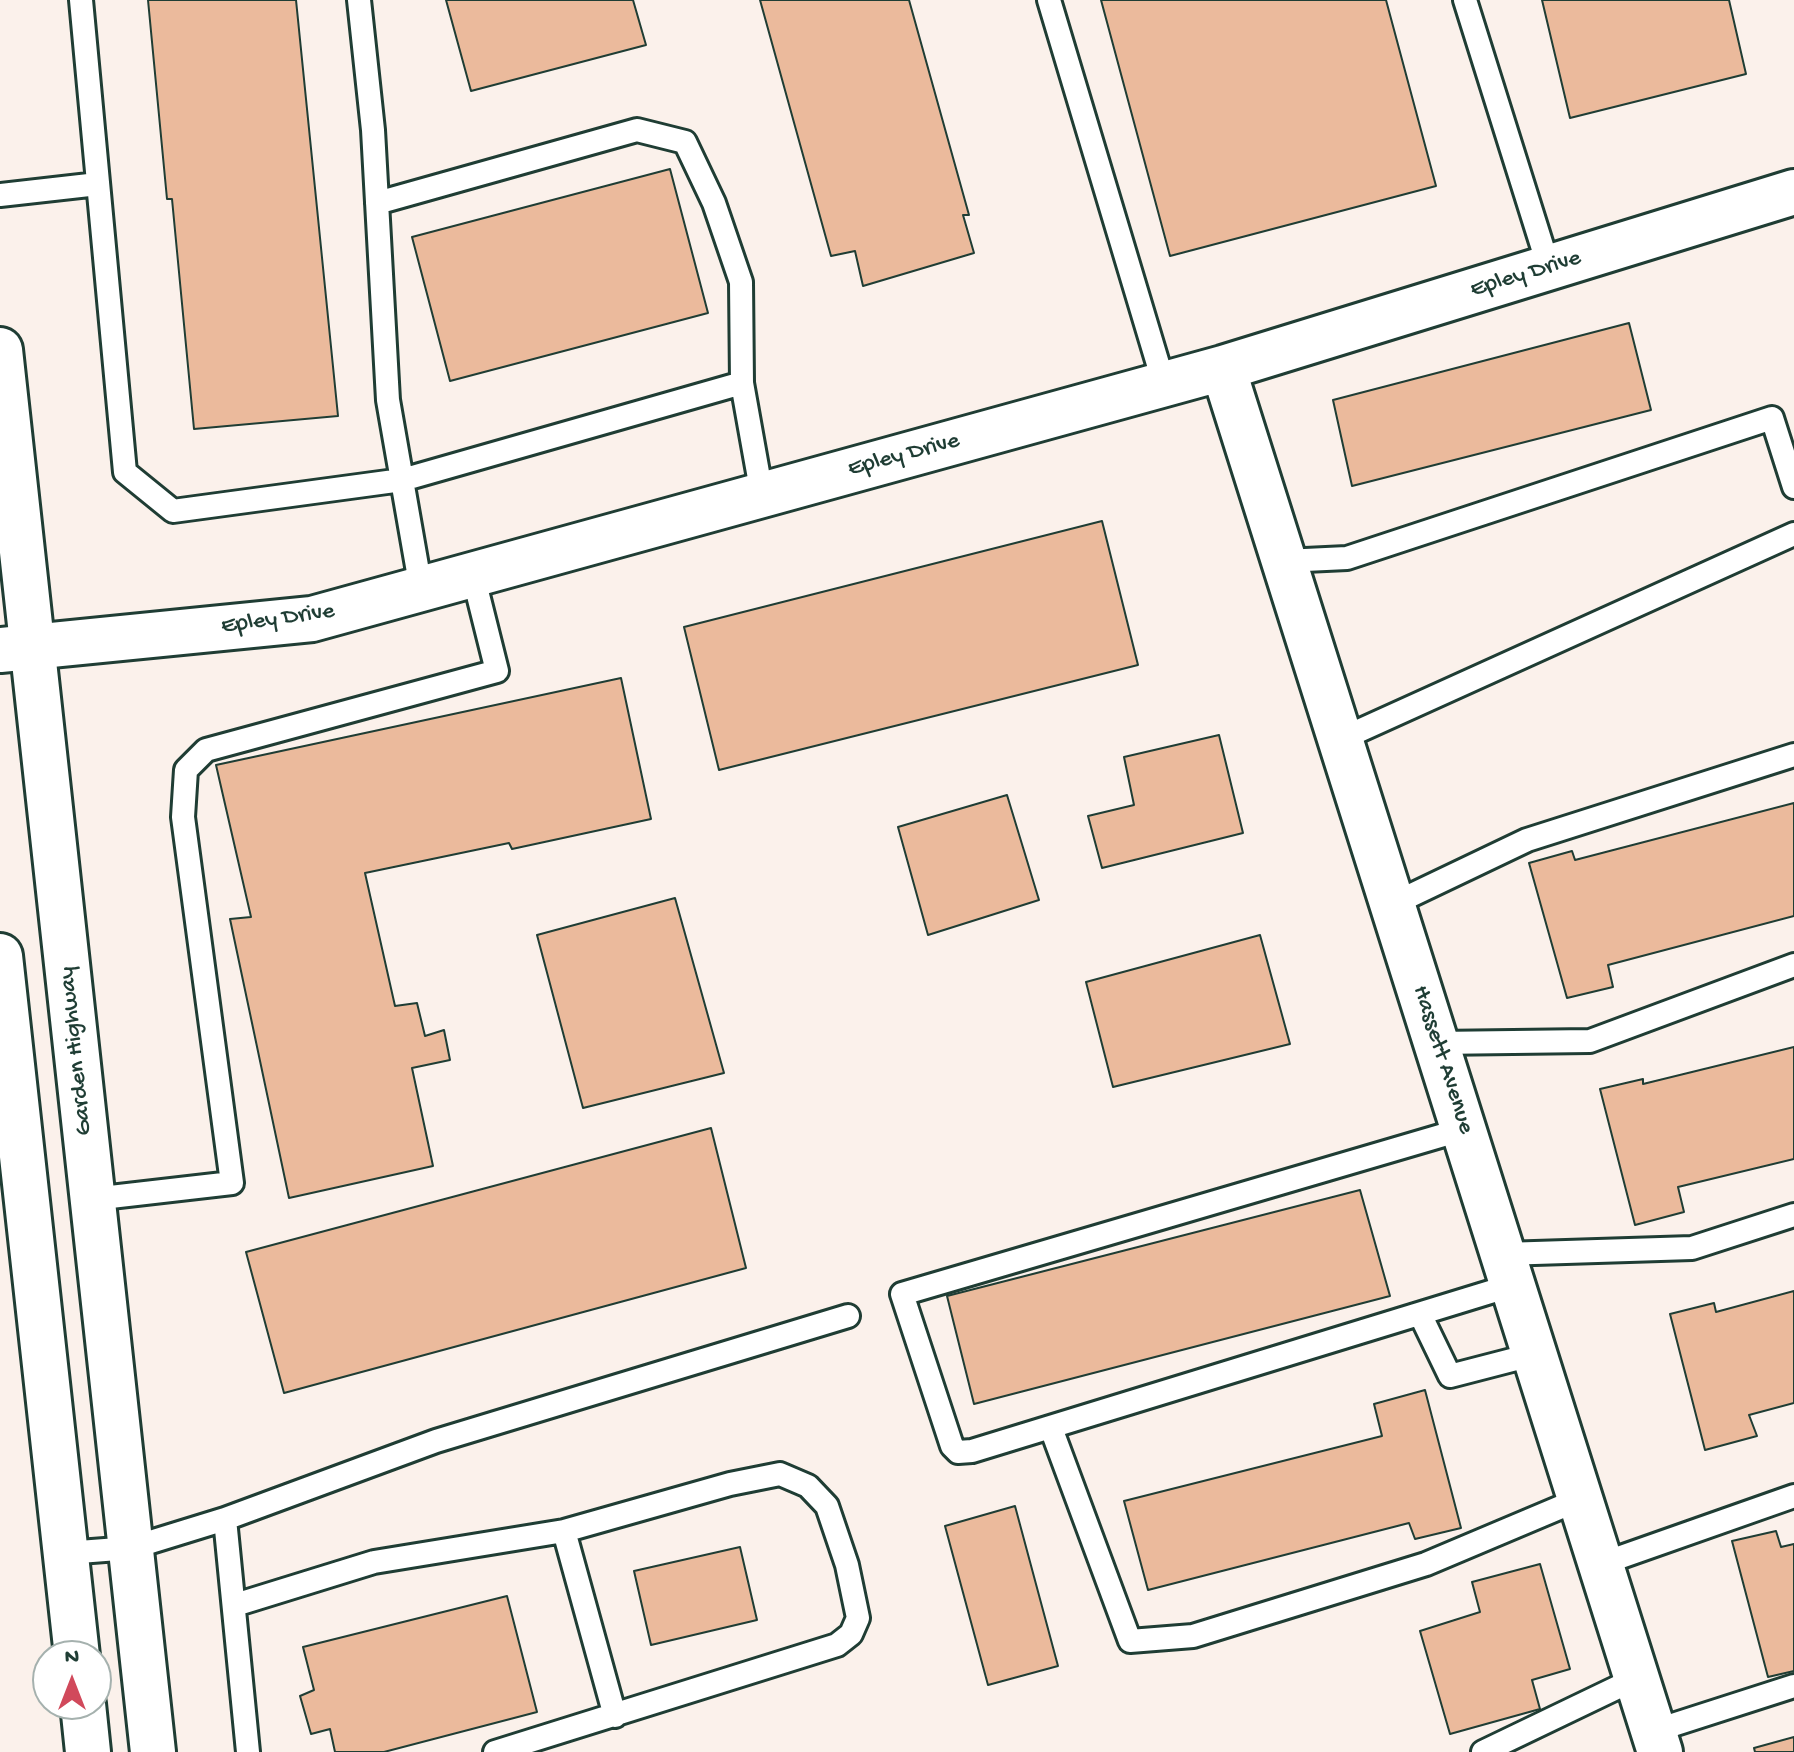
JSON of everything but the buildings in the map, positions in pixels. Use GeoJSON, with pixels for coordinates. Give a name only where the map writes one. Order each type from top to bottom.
{"type":"FeatureCollection","features":[{"type":"Feature","properties":{"kind":"street","name":"Epley Drive"},"geometry":{"type":"LineString","coordinates":[[16,648],[312,619],[1223,368],[1794,192]]}},
{"type":"Feature","properties":{"kind":"street","name":"Garden Highway"},"geometry":{"type":"LineString","coordinates":[[0,350],[16,648],[93,1199],[153,1752]]}},
{"type":"Feature","properties":{"kind":"street","name":"Hassett Avenue"},"geometry":{"type":"LineString","coordinates":[[1223,368],[1657,1742]]}},
{"type":"Feature","properties":{"kind":"street"},"geometry":{"type":"LineString","coordinates":[[0,956],[75,1640]]}},
{"type":"Feature","properties":{"kind":"street"},"geometry":{"type":"LineString","coordinates":[[85,1720],[88,1752]]}},
{"type":"Feature","properties":{"kind":"lane"},"geometry":{"type":"LineString","coordinates":[[81,0],[125,472],[173,511],[402,480],[742,383]]}},
{"type":"Feature","properties":{"kind":"lane"},"geometry":{"type":"LineString","coordinates":[[359,0],[377,203],[388,400],[421,589]]}},
{"type":"Feature","properties":{"kind":"lane"},"geometry":{"type":"LineString","coordinates":[[1049,0],[1164,384]]}},
{"type":"Feature","properties":{"kind":"lane"},"geometry":{"type":"LineString","coordinates":[[1465,0],[1549,268]]}},
{"type":"Feature","properties":{"kind":"lane"},"geometry":{"type":"LineString","coordinates":[[377,203],[637,130],[685,142],[714,203],[741,282],[742,383],[762,495]]}},
{"type":"Feature","properties":{"kind":"lane"},"geometry":{"type":"LineString","coordinates":[[0,195],[98,184]]}},
{"type":"Feature","properties":{"kind":"lane"},"geometry":{"type":"LineString","coordinates":[[1284,561],[1347,558],[1772,418],[1794,487]]}},
{"type":"Feature","properties":{"kind":"lane"},"geometry":{"type":"LineString","coordinates":[[1341,739],[1794,534]]}},
{"type":"Feature","properties":{"kind":"lane"},"geometry":{"type":"LineString","coordinates":[[93,1199],[232,1183],[183,817],[186,770],[206,750],[497,671],[473,575]]}},
{"type":"Feature","properties":{"kind":"lane"},"geometry":{"type":"LineString","coordinates":[[1393,904],[1527,840],[1794,755]]}},
{"type":"Feature","properties":{"kind":"lane"},"geometry":{"type":"LineString","coordinates":[[1436,1043],[1590,1041],[1794,965]]}},
{"type":"Feature","properties":{"kind":"lane"},"geometry":{"type":"LineString","coordinates":[[1464,1129],[902,1294],[952,1446],[958,1452],[972,1451],[1395,1322],[1420,1314],[1508,1270],[1692,1248],[1794,1215]]}},
{"type":"Feature","properties":{"kind":"lane"},"geometry":{"type":"LineString","coordinates":[[1420,1314],[1450,1376],[1535,1354]]}},
{"type":"Feature","properties":{"kind":"lane"},"geometry":{"type":"LineString","coordinates":[[66,1553],[131,1548],[225,1519],[436,1441],[848,1316]]}},
{"type":"Feature","properties":{"kind":"lane"},"geometry":{"type":"LineString","coordinates":[[1051,1428],[1130,1641],[1193,1636],[1426,1564],[1580,1499]]}},
{"type":"Feature","properties":{"kind":"lane"},"geometry":{"type":"LineString","coordinates":[[235,1605],[374,1562],[564,1531],[730,1484],[780,1474],[808,1486],[827,1506],[847,1565],[858,1618],[851,1634],[837,1645],[495,1752]]}},
{"type":"Feature","properties":{"kind":"lane"},"geometry":{"type":"LineString","coordinates":[[1601,1564],[1794,1496]]}},
{"type":"Feature","properties":{"kind":"lane"},"geometry":{"type":"LineString","coordinates":[[225,1519],[248,1752]]}},
{"type":"Feature","properties":{"kind":"lane"},"geometry":{"type":"LineString","coordinates":[[564,1531],[615,1716]]}},
{"type":"Feature","properties":{"kind":"lane"},"geometry":{"type":"LineString","coordinates":[[1483,1752],[1637,1678]]}},
{"type":"Feature","properties":{"kind":"lane"},"geometry":{"type":"LineString","coordinates":[[1657,1742],[1794,1686]]}}]}
